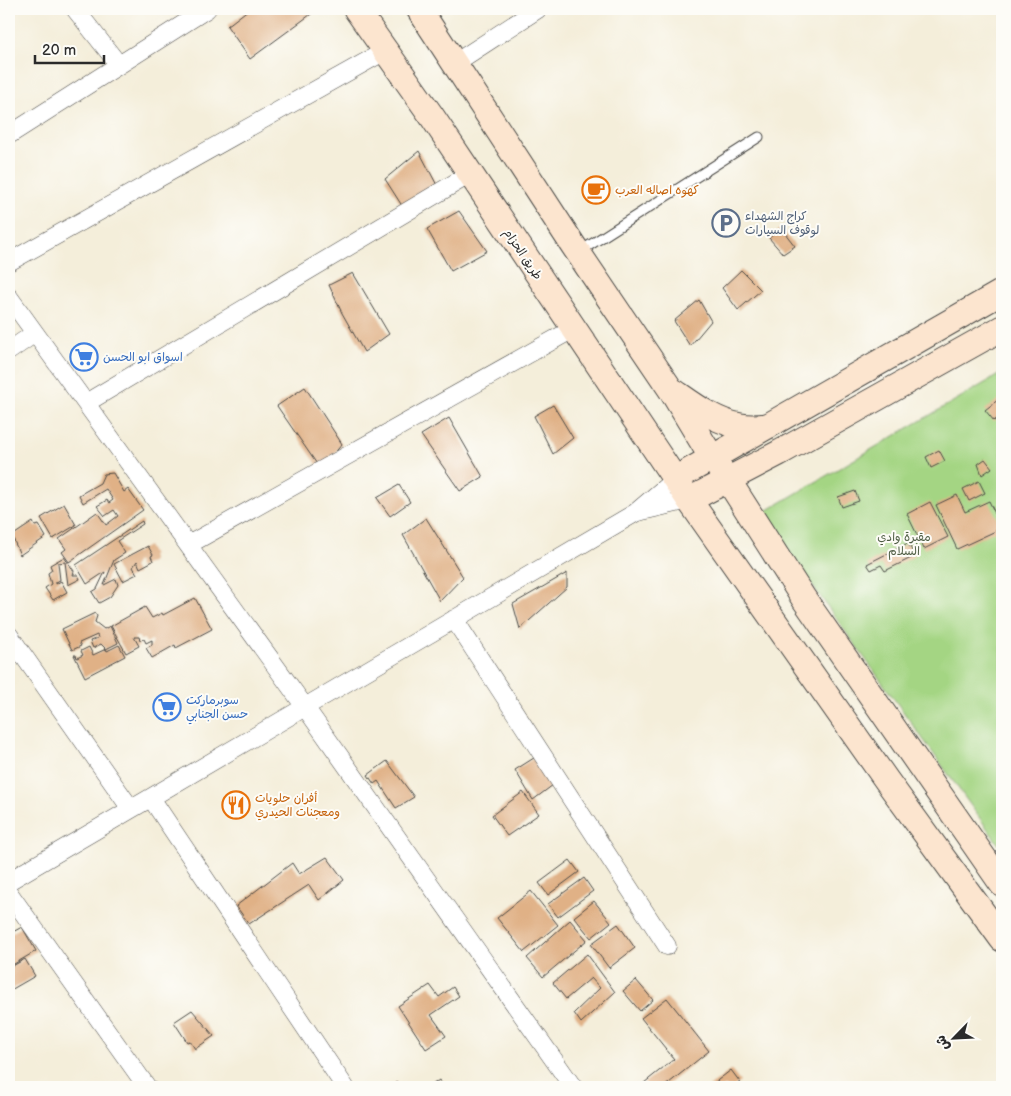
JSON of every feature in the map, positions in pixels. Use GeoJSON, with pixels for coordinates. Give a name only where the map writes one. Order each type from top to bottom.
{"type":"FeatureCollection","features":[{"type":"Feature","properties":{"kind":"main road","name":"طريق الحزام"},"geometry":{"type":"LineString","coordinates":[[356,9],[431,115],[675,479],[887,781],[1002,939]]}},
{"type":"Feature","properties":{"kind":"main road"},"geometry":{"type":"LineString","coordinates":[[419,9],[671,390],[712,458],[804,599],[1002,884]]}},
{"type":"Feature","properties":{"kind":"main road"},"geometry":{"type":"LineString","coordinates":[[675,479],[1002,292]]}},
{"type":"Feature","properties":{"kind":"main road"},"geometry":{"type":"LineString","coordinates":[[690,500],[788,448],[1002,328]]}},
{"type":"Feature","properties":{"kind":"main road"},"geometry":{"type":"LineString","coordinates":[[671,390],[729,424],[743,427],[768,426]]}},
{"type":"Feature","properties":{"kind":"street"},"geometry":{"type":"LineString","coordinates":[[75,9],[119,65]]}},
{"type":"Feature","properties":{"kind":"street"},"geometry":{"type":"LineString","coordinates":[[9,136],[206,9]]}},
{"type":"Feature","properties":{"kind":"street"},"geometry":{"type":"LineString","coordinates":[[455,63],[538,9]]}},
{"type":"Feature","properties":{"kind":"street"},"geometry":{"type":"LineString","coordinates":[[9,262],[385,51]]}},
{"type":"Feature","properties":{"kind":"street"},"geometry":{"type":"LineString","coordinates":[[86,403],[470,174]]}},
{"type":"Feature","properties":{"kind":"street"},"geometry":{"type":"LineString","coordinates":[[9,297],[305,707],[573,1087]]}},
{"type":"Feature","properties":{"kind":"street"},"geometry":{"type":"LineString","coordinates":[[188,545],[573,329]]}},
{"type":"Feature","properties":{"kind":"street"},"geometry":{"type":"LineString","coordinates":[[9,351],[35,333]]}},
{"type":"Feature","properties":{"kind":"street"},"geometry":{"type":"LineString","coordinates":[[9,881],[635,513],[675,479]]}},
{"type":"Feature","properties":{"kind":"street"},"geometry":{"type":"LineString","coordinates":[[635,513],[690,500]]}},
{"type":"Feature","properties":{"kind":"street"},"geometry":{"type":"LineString","coordinates":[[454,619],[666,946]]}},
{"type":"Feature","properties":{"kind":"street"},"geometry":{"type":"LineString","coordinates":[[9,635],[131,809]]}},
{"type":"Feature","properties":{"kind":"street"},"geometry":{"type":"LineString","coordinates":[[151,798],[345,1087]]}},
{"type":"Feature","properties":{"kind":"street"},"geometry":{"type":"LineString","coordinates":[[9,893],[147,1087]]}},
{"type":"Feature","properties":{"kind":"lane"},"geometry":{"type":"LineString","coordinates":[[579,252],[759,137]]}},
{"type":"Feature","properties":{"kind":"green space","name":"مقبرة وادي السلام"},"geometry":{"type":"Polygon","coordinates":[[[1002,373],[1002,849],[761,514],[1002,373]]]}},
{"type":"Feature","properties":{"kind":"building"},"geometry":{"type":"Polygon","coordinates":[[[249,9],[318,9],[250,59],[227,26],[249,9]]]}},
{"type":"Feature","properties":{"kind":"building"},"geometry":{"type":"Polygon","coordinates":[[[419,151],[440,191],[406,212],[385,179],[419,151]]]}},
{"type":"Feature","properties":{"kind":"building"},"geometry":{"type":"Polygon","coordinates":[[[459,211],[487,251],[451,271],[427,229],[459,211]]]}},
{"type":"Feature","properties":{"kind":"building"},"geometry":{"type":"Polygon","coordinates":[[[781,228],[795,246],[783,254],[769,238],[781,228]]]}},
{"type":"Feature","properties":{"kind":"building"},"geometry":{"type":"Polygon","coordinates":[[[741,270],[761,290],[738,310],[722,288],[741,270]]]}},
{"type":"Feature","properties":{"kind":"building"},"geometry":{"type":"Polygon","coordinates":[[[353,273],[389,334],[364,352],[329,285],[353,273]]]}},
{"type":"Feature","properties":{"kind":"building"},"geometry":{"type":"Polygon","coordinates":[[[699,300],[711,321],[690,346],[674,321],[699,300]]]}},
{"type":"Feature","properties":{"kind":"building"},"geometry":{"type":"Polygon","coordinates":[[[305,387],[342,444],[321,470],[277,406],[305,387]]]}},
{"type":"Feature","properties":{"kind":"building"},"geometry":{"type":"Polygon","coordinates":[[[999,399],[1002,415],[994,421],[985,410],[999,399]]]}},
{"type":"Feature","properties":{"kind":"building"},"geometry":{"type":"Polygon","coordinates":[[[553,405],[573,438],[553,454],[534,416],[553,405]]]}},
{"type":"Feature","properties":{"kind":"building"},"geometry":{"type":"Polygon","coordinates":[[[449,418],[483,477],[460,491],[421,435],[449,418]]]}},
{"type":"Feature","properties":{"kind":"building"},"geometry":{"type":"Polygon","coordinates":[[[939,450],[945,461],[931,468],[926,457],[939,450]]]}},
{"type":"Feature","properties":{"kind":"building"},"geometry":{"type":"Polygon","coordinates":[[[985,459],[992,468],[982,475],[978,464],[985,459]]]}},
{"type":"Feature","properties":{"kind":"building"},"geometry":{"type":"Polygon","coordinates":[[[113,473],[124,492],[128,489],[143,510],[69,562],[62,552],[66,549],[59,539],[97,512],[106,525],[118,516],[114,510],[105,516],[97,506],[107,500],[109,503],[113,500],[106,489],[83,503],[79,495],[100,483],[104,474],[113,473]]]}},
{"type":"Feature","properties":{"kind":"building"},"geometry":{"type":"Polygon","coordinates":[[[979,481],[985,493],[969,501],[963,489],[979,481]]]}},
{"type":"Feature","properties":{"kind":"building"},"geometry":{"type":"Polygon","coordinates":[[[399,485],[410,502],[390,516],[377,498],[399,485]]]}},
{"type":"Feature","properties":{"kind":"building"},"geometry":{"type":"Polygon","coordinates":[[[855,491],[859,501],[842,507],[838,497],[855,491]]]}},
{"type":"Feature","properties":{"kind":"building"},"geometry":{"type":"Polygon","coordinates":[[[957,495],[965,512],[989,501],[1002,528],[957,549],[936,505],[957,495]]]}},
{"type":"Feature","properties":{"kind":"building"},"geometry":{"type":"Polygon","coordinates":[[[930,502],[948,537],[924,549],[907,514],[930,502]]]}},
{"type":"Feature","properties":{"kind":"building"},"geometry":{"type":"Polygon","coordinates":[[[64,504],[76,525],[53,539],[41,518],[64,504]]]}},
{"type":"Feature","properties":{"kind":"building"},"geometry":{"type":"Polygon","coordinates":[[[426,518],[463,577],[440,601],[403,535],[426,518]]]}},
{"type":"Feature","properties":{"kind":"building"},"geometry":{"type":"Polygon","coordinates":[[[142,521],[143,524],[117,541],[125,553],[114,560],[104,585],[116,579],[118,585],[110,597],[99,603],[92,592],[97,589],[105,572],[87,584],[76,565],[142,521]]]}},
{"type":"Feature","properties":{"kind":"building"},"geometry":{"type":"Polygon","coordinates":[[[33,522],[35,526],[39,525],[46,537],[20,555],[12,536],[33,522]]]}},
{"type":"Feature","properties":{"kind":"building"},"geometry":{"type":"Polygon","coordinates":[[[908,543],[915,556],[885,571],[881,565],[871,570],[867,564],[908,543]]]}},
{"type":"Feature","properties":{"kind":"building"},"geometry":{"type":"Polygon","coordinates":[[[148,546],[153,555],[151,556],[153,561],[140,568],[137,561],[133,567],[137,574],[123,581],[114,564],[148,546]]]}},
{"type":"Feature","properties":{"kind":"building"},"geometry":{"type":"Polygon","coordinates":[[[64,557],[74,571],[73,575],[78,575],[80,579],[68,585],[65,562],[58,563],[60,580],[56,584],[61,581],[67,592],[53,600],[45,588],[51,584],[48,573],[52,570],[50,565],[64,557]]]}},
{"type":"Feature","properties":{"kind":"building"},"geometry":{"type":"Polygon","coordinates":[[[567,573],[567,587],[520,629],[513,604],[567,573]]]}},
{"type":"Feature","properties":{"kind":"building"},"geometry":{"type":"Polygon","coordinates":[[[195,598],[212,629],[176,648],[175,645],[152,658],[146,648],[152,645],[152,640],[146,643],[144,639],[140,640],[139,637],[134,637],[139,646],[126,653],[111,626],[145,607],[152,618],[162,613],[163,615],[195,598]]]}},
{"type":"Feature","properties":{"kind":"building"},"geometry":{"type":"Polygon","coordinates":[[[95,613],[97,616],[95,622],[104,629],[110,626],[118,643],[106,649],[101,644],[93,648],[90,641],[98,638],[97,635],[79,643],[81,646],[72,650],[62,629],[95,613]]]}},
{"type":"Feature","properties":{"kind":"building"},"geometry":{"type":"Polygon","coordinates":[[[119,645],[125,656],[85,677],[74,655],[77,658],[83,655],[81,651],[89,647],[93,655],[119,645]]]}},
{"type":"Feature","properties":{"kind":"building"},"geometry":{"type":"Polygon","coordinates":[[[537,756],[553,785],[533,800],[515,770],[537,756]]]}},
{"type":"Feature","properties":{"kind":"building"},"geometry":{"type":"Polygon","coordinates":[[[387,761],[414,797],[396,808],[378,781],[374,784],[368,775],[387,761]]]}},
{"type":"Feature","properties":{"kind":"building"},"geometry":{"type":"Polygon","coordinates":[[[523,792],[539,814],[507,836],[492,815],[523,792]]]}},
{"type":"Feature","properties":{"kind":"building"},"geometry":{"type":"Polygon","coordinates":[[[327,857],[344,880],[319,900],[309,885],[249,924],[236,906],[292,863],[299,874],[327,857]]]}},
{"type":"Feature","properties":{"kind":"building"},"geometry":{"type":"Polygon","coordinates":[[[570,860],[579,872],[548,895],[539,883],[570,860]]]}},
{"type":"Feature","properties":{"kind":"building"},"geometry":{"type":"Polygon","coordinates":[[[584,878],[593,891],[558,917],[548,904],[584,878]]]}},
{"type":"Feature","properties":{"kind":"building"},"geometry":{"type":"Polygon","coordinates":[[[531,891],[558,925],[524,952],[497,918],[531,891]]]}},
{"type":"Feature","properties":{"kind":"building"},"geometry":{"type":"Polygon","coordinates":[[[594,901],[611,922],[591,938],[574,917],[594,901]]]}},
{"type":"Feature","properties":{"kind":"building"},"geometry":{"type":"Polygon","coordinates":[[[570,920],[587,940],[543,977],[527,958],[570,920]]]}},
{"type":"Feature","properties":{"kind":"building"},"geometry":{"type":"Polygon","coordinates":[[[618,924],[635,948],[609,968],[591,944],[618,924]]]}},
{"type":"Feature","properties":{"kind":"building"},"geometry":{"type":"Polygon","coordinates":[[[22,927],[36,951],[9,967],[9,934],[22,927]]]}},
{"type":"Feature","properties":{"kind":"building"},"geometry":{"type":"Polygon","coordinates":[[[587,954],[615,992],[581,1023],[574,1013],[600,988],[591,978],[566,999],[553,983],[587,954]]]}},
{"type":"Feature","properties":{"kind":"building"},"geometry":{"type":"Polygon","coordinates":[[[25,959],[35,976],[9,991],[9,968],[25,959]]]}},
{"type":"Feature","properties":{"kind":"building"},"geometry":{"type":"Polygon","coordinates":[[[636,980],[653,1000],[640,1011],[623,991],[636,980]]]}},
{"type":"Feature","properties":{"kind":"building"},"geometry":{"type":"Polygon","coordinates":[[[430,985],[439,997],[453,987],[459,996],[431,1015],[446,1036],[426,1049],[398,1006],[430,985]]]}},
{"type":"Feature","properties":{"kind":"building"},"geometry":{"type":"Polygon","coordinates":[[[667,998],[709,1051],[664,1087],[647,1087],[644,1083],[674,1059],[641,1018],[667,998]]]}},
{"type":"Feature","properties":{"kind":"building"},"geometry":{"type":"Polygon","coordinates":[[[192,1010],[214,1036],[195,1049],[190,1041],[187,1042],[174,1022],[192,1010]]]}},
{"type":"Feature","properties":{"kind":"building"},"geometry":{"type":"Polygon","coordinates":[[[731,1070],[740,1082],[733,1087],[709,1087],[731,1070]]]}},
{"type":"Feature","properties":{"kind":"building"},"geometry":{"type":"Polygon","coordinates":[[[439,1080],[444,1087],[429,1087],[439,1080]]]}},
{"type":"Feature","properties":{"kind":"building"},"geometry":{"type":"Polygon","coordinates":[[[397,1082],[400,1087],[389,1087],[397,1082]]]}},
{"type":"Feature","properties":{"kind":"place","name":"كهوه اصاله العرب"},"geometry":{"type":"Point","coordinates":[596,190]}},
{"type":"Feature","properties":{"kind":"place","name":"كراج الشهداء لوقوف السيارات"},"geometry":{"type":"Point","coordinates":[726,223]}},
{"type":"Feature","properties":{"kind":"place","name":"اسواق ابو الحسن"},"geometry":{"type":"Point","coordinates":[84,357]}},
{"type":"Feature","properties":{"kind":"place","name":"سوبرماركت حسن الجنابي"},"geometry":{"type":"Point","coordinates":[167,707]}},
{"type":"Feature","properties":{"kind":"place","name":"أفران حلويات ومعجنات الحيدري"},"geometry":{"type":"Point","coordinates":[236,805]}}]}
